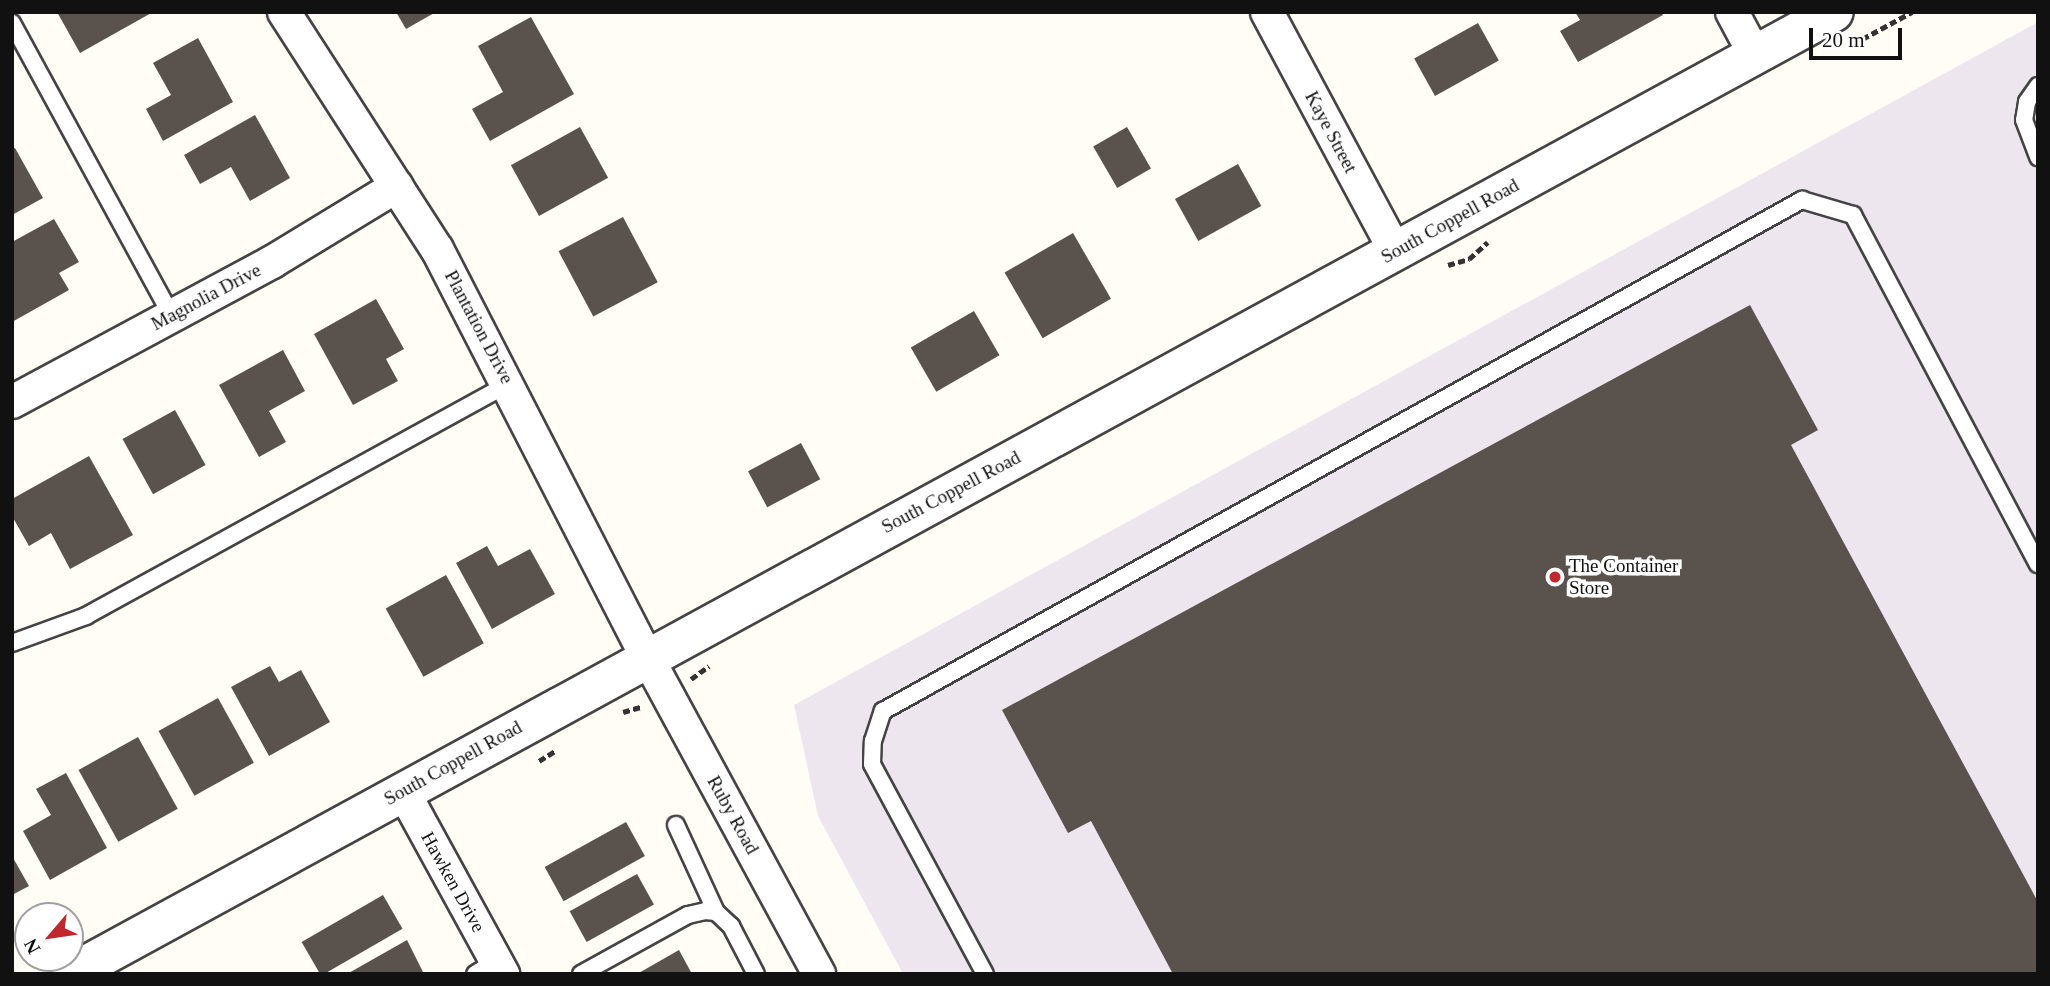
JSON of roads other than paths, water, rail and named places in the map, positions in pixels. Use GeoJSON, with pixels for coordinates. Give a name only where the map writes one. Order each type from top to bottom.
{"type":"FeatureCollection","features":[{"type":"Feature","properties":{"kind":"street","name":"Plantation Drive"},"geometry":{"type":"LineString","coordinates":[[284,12],[437,249],[509,383],[647,657]]}},
{"type":"Feature","properties":{"kind":"street","name":"Kaye Street"},"geometry":{"type":"LineString","coordinates":[[1267,12],[1395,251]]}},
{"type":"Feature","properties":{"kind":"street"},"geometry":{"type":"LineString","coordinates":[[1732,12],[1755,55]]}},
{"type":"Feature","properties":{"kind":"street","name":"South Coppell Road"},"geometry":{"type":"LineString","coordinates":[[70,974],[1834,12]]}},
{"type":"Feature","properties":{"kind":"street","name":"Magnolia Drive"},"geometry":{"type":"LineString","coordinates":[[12,402],[48,387],[171,315],[272,262],[397,186]]}},
{"type":"Feature","properties":{"kind":"street","name":"Ruby Road"},"geometry":{"type":"LineString","coordinates":[[647,657],[819,974]]}},
{"type":"Feature","properties":{"kind":"street","name":"Hawken Drive"},"geometry":{"type":"LineString","coordinates":[[403,791],[491,970]]}},
{"type":"Feature","properties":{"kind":"lane"},"geometry":{"type":"LineString","coordinates":[[12,23],[171,315]]}},
{"type":"Feature","properties":{"kind":"lane"},"geometry":{"type":"LineString","coordinates":[[2038,86],[2027,103],[2024,120],[2038,157]]}},
{"type":"Feature","properties":{"kind":"lane"},"geometry":{"type":"LineString","coordinates":[[985,974],[872,764],[873,741],[883,711],[1802,200],[1853,215],[2038,564]]}},
{"type":"Feature","properties":{"kind":"lane"},"geometry":{"type":"LineString","coordinates":[[12,643],[86,616],[509,383]]}},
{"type":"Feature","properties":{"kind":"lane"},"geometry":{"type":"LineString","coordinates":[[676,825],[716,912],[731,926],[757,974]]}},
{"type":"Feature","properties":{"kind":"lane"},"geometry":{"type":"LineString","coordinates":[[581,974],[688,915],[716,912]]}},
{"type":"Feature","properties":{"kind":"place","name":"The Container Store"},"geometry":{"type":"Point","coordinates":[1555,577]}}]}
